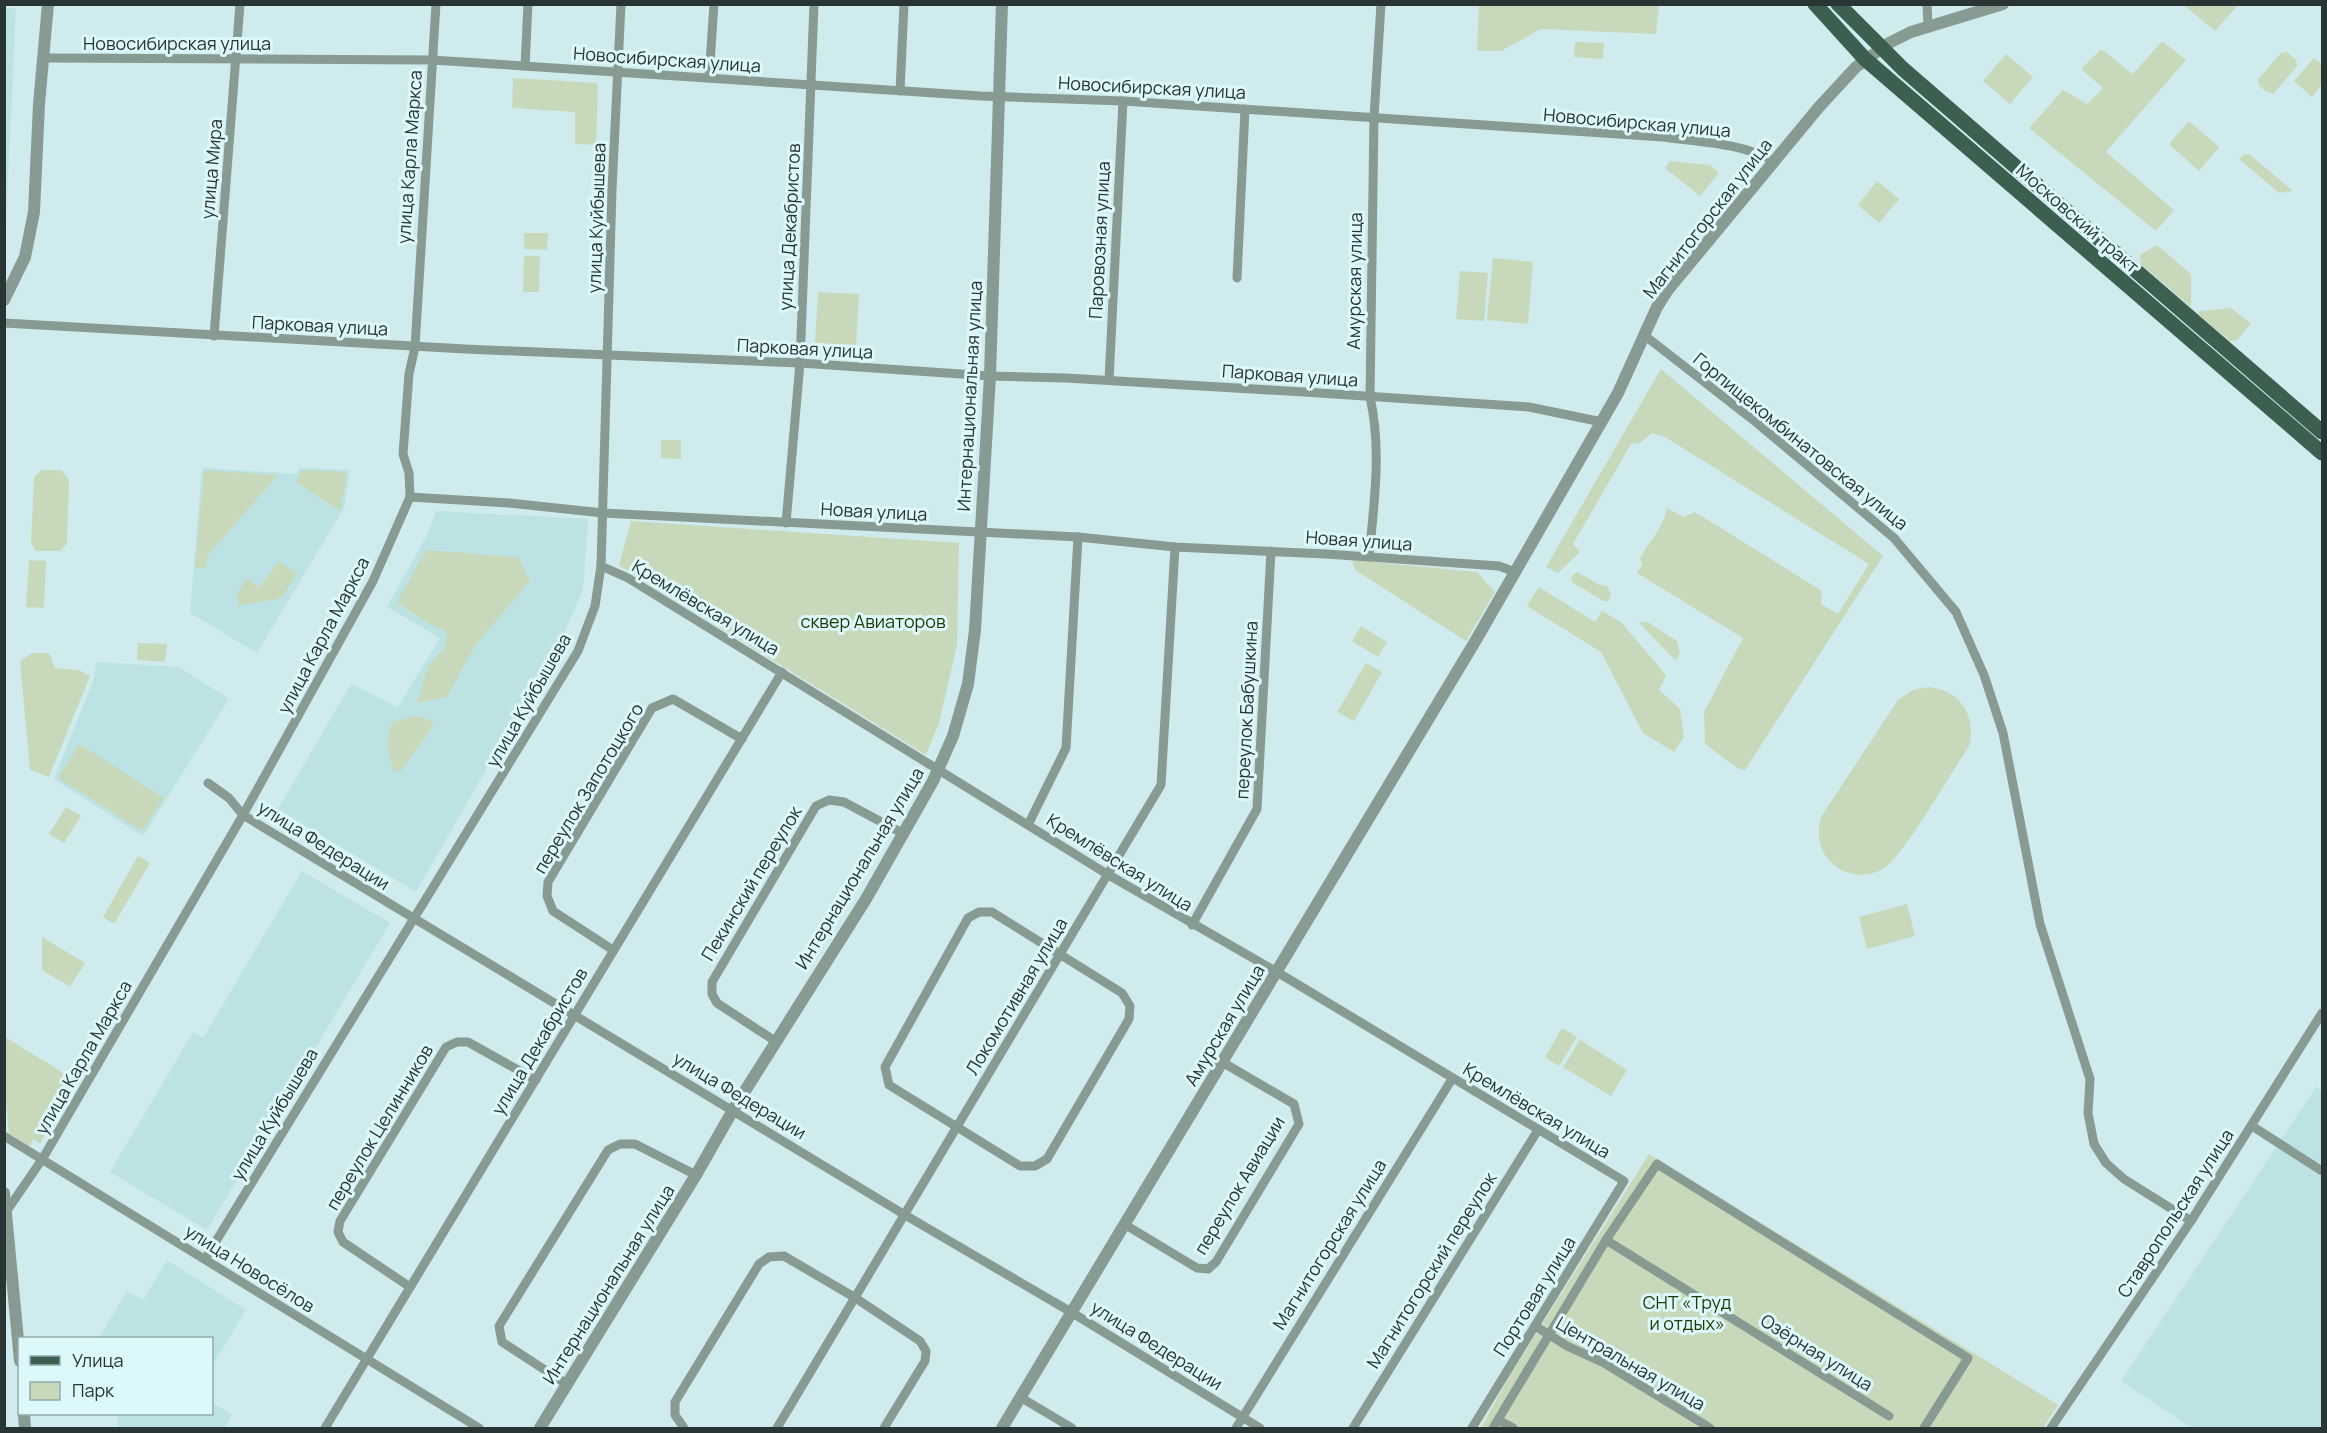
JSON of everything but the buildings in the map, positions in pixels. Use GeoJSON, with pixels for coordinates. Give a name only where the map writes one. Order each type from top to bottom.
{"type":"FeatureCollection","features":[{"type":"Feature","properties":{"kind":"main road","name":"Московский тракт"},"geometry":{"type":"LineString","coordinates":[[1815,4],[1865,60],[2322,453]]}},
{"type":"Feature","properties":{"kind":"main road","name":"Московский тракт"},"geometry":{"type":"LineString","coordinates":[[1838,4],[1880,48],[2322,432]]}},
{"type":"Feature","properties":{"kind":"street"},"geometry":{"type":"LineString","coordinates":[[4,300],[25,257],[31,232],[48,4]]}},
{"type":"Feature","properties":{"kind":"street","name":"улица Мира"},"geometry":{"type":"LineString","coordinates":[[214,336],[240,4]]}},
{"type":"Feature","properties":{"kind":"street","name":"улица Карла Маркса"},"geometry":{"type":"LineString","coordinates":[[6,1212],[43,1158],[243,815],[373,581],[410,497],[409,473],[403,454],[409,374],[415,347],[436,4]]}},
{"type":"Feature","properties":{"kind":"street"},"geometry":{"type":"LineString","coordinates":[[525,66],[528,4]]}},
{"type":"Feature","properties":{"kind":"street","name":"улица Куйбышева"},"geometry":{"type":"LineString","coordinates":[[205,1259],[578,651],[595,606],[601,566],[621,4]]}},
{"type":"Feature","properties":{"kind":"street"},"geometry":{"type":"LineString","coordinates":[[709,78],[714,4]]}},
{"type":"Feature","properties":{"kind":"street","name":"улица Декабристов"},"geometry":{"type":"LineString","coordinates":[[786,523],[800,363],[814,4]]}},
{"type":"Feature","properties":{"kind":"street"},"geometry":{"type":"LineString","coordinates":[[900,91],[904,4]]}},
{"type":"Feature","properties":{"kind":"street","name":"Интернациональная улица"},"geometry":{"type":"LineString","coordinates":[[540,1428],[696,1175],[775,1041],[904,834],[939,769],[953,736],[968,684],[975,630],[990,376],[1002,4]]}},
{"type":"Feature","properties":{"kind":"street","name":"Амурская улица"},"geometry":{"type":"LineString","coordinates":[[1369,557],[1376,481],[1376,425],[1370,397],[1374,117],[1381,4]]}},
{"type":"Feature","properties":{"kind":"street"},"geometry":{"type":"LineString","coordinates":[[1927,4],[1928,26]]}},
{"type":"Feature","properties":{"kind":"street","name":"Магнитогорская улица"},"geometry":{"type":"LineString","coordinates":[[1476,640],[1602,422],[1667,291],[1774,161],[1833,90],[1880,48],[1928,26],[2003,4]]}},
{"type":"Feature","properties":{"kind":"street","name":"Новосибирская улица"},"geometry":{"type":"LineString","coordinates":[[44,58],[432,60],[812,86],[1123,100],[1663,137],[1741,148],[1758,152],[1774,161]]}},
{"type":"Feature","properties":{"kind":"street","name":"Паровозная улица"},"geometry":{"type":"LineString","coordinates":[[1108,380],[1123,100]]}},
{"type":"Feature","properties":{"kind":"street"},"geometry":{"type":"LineString","coordinates":[[1237,278],[1245,109]]}},
{"type":"Feature","properties":{"kind":"street","name":"Парковая улица"},"geometry":{"type":"LineString","coordinates":[[4,323],[415,347],[800,363],[990,376],[1108,380],[1529,407],[1602,422]]}},
{"type":"Feature","properties":{"kind":"street","name":"Горпищекомбинатовская улица"},"geometry":{"type":"LineString","coordinates":[[1644,335],[1757,423],[1894,538],[1956,612],[1984,675],[2003,733],[2044,941],[2090,1079],[2088,1113],[2094,1144],[2106,1163],[2124,1179],[2191,1221]]}},
{"type":"Feature","properties":{"kind":"street","name":"Новая улица"},"geometry":{"type":"LineString","coordinates":[[410,497],[509,503],[603,513],[1078,537],[1175,547],[1499,566],[1515,572]]}},
{"type":"Feature","properties":{"kind":"street"},"geometry":{"type":"LineString","coordinates":[[1028,825],[1066,748],[1078,537]]}},
{"type":"Feature","properties":{"kind":"street","name":"Локомотивная улица"},"geometry":{"type":"LineString","coordinates":[[777,1428],[1161,785],[1175,547]]}},
{"type":"Feature","properties":{"kind":"street","name":"переулок Бабушкина"},"geometry":{"type":"LineString","coordinates":[[1192,926],[1257,809],[1271,551]]}},
{"type":"Feature","properties":{"kind":"street","name":"Кремлёвская улица"},"geometry":{"type":"LineString","coordinates":[[601,566],[628,578],[1192,926],[1277,972],[1624,1181]]}},
{"type":"Feature","properties":{"kind":"street","name":"Амурская улица"},"geometry":{"type":"LineString","coordinates":[[1002,1428],[1476,640]]}},
{"type":"Feature","properties":{"kind":"street","name":"улица Декабристов"},"geometry":{"type":"LineString","coordinates":[[325,1428],[782,672]]}},
{"type":"Feature","properties":{"kind":"street","name":"переулок Запотоцкого"},"geometry":{"type":"LineString","coordinates":[[614,950],[553,911],[547,896],[548,882],[652,708],[673,699],[742,739]]}},
{"type":"Feature","properties":{"kind":"street","name":"улица Федерации"},"geometry":{"type":"LineString","coordinates":[[208,783],[229,798],[243,815],[1260,1428]]}},
{"type":"Feature","properties":{"kind":"street","name":"Пекинский переулок"},"geometry":{"type":"LineString","coordinates":[[775,1041],[717,1003],[711,994],[712,982],[816,806],[829,800],[844,802],[904,834]]}},
{"type":"Feature","properties":{"kind":"street"},"geometry":{"type":"LineString","coordinates":[[979,912],[992,912],[1122,993],[1130,1006],[1129,1019],[1047,1159],[1035,1166],[1020,1166],[957,1127],[889,1085],[885,1067],[968,918],[979,912]]}},
{"type":"Feature","properties":{"kind":"street","name":"Ставропольская улица"},"geometry":{"type":"LineString","coordinates":[[2051,1428],[2191,1221],[2322,1013]]}},
{"type":"Feature","properties":{"kind":"street","name":"переулок Целинников"},"geometry":{"type":"LineString","coordinates":[[410,1287],[343,1242],[338,1232],[340,1221],[446,1047],[457,1042],[468,1042],[536,1080]]}},
{"type":"Feature","properties":{"kind":"street","name":"переулок Авиации"},"geometry":{"type":"LineString","coordinates":[[1124,1224],[1197,1268],[1208,1269],[1216,1262],[1299,1124],[1294,1104],[1222,1062]]}},
{"type":"Feature","properties":{"kind":"street","name":"Магнитогорская улица"},"geometry":{"type":"LineString","coordinates":[[1236,1428],[1452,1079]]}},
{"type":"Feature","properties":{"kind":"street"},"geometry":{"type":"LineString","coordinates":[[2252,1126],[2322,1171]]}},
{"type":"Feature","properties":{"kind":"street","name":"Магнитогорский переулок"},"geometry":{"type":"LineString","coordinates":[[1353,1428],[1538,1130]]}},
{"type":"Feature","properties":{"kind":"street","name":"улица Новосёлов"},"geometry":{"type":"LineString","coordinates":[[4,1136],[478,1428]]}},
{"type":"Feature","properties":{"kind":"street"},"geometry":{"type":"LineString","coordinates":[[568,1385],[502,1342],[499,1326],[608,1150],[620,1144],[635,1144],[696,1175]]}},
{"type":"Feature","properties":{"kind":"street"},"geometry":{"type":"LineString","coordinates":[[1493,1428],[1606,1240],[1657,1164],[1968,1358],[1924,1428]]}},
{"type":"Feature","properties":{"kind":"street","name":"Портовая улица"},"geometry":{"type":"LineString","coordinates":[[1472,1428],[1624,1181]]}},
{"type":"Feature","properties":{"kind":"street"},"geometry":{"type":"LineString","coordinates":[[4,1193],[18,1340]]}},
{"type":"Feature","properties":{"kind":"street","name":"Озёрная улица"},"geometry":{"type":"LineString","coordinates":[[1606,1240],[1889,1416]]}},
{"type":"Feature","properties":{"kind":"street"},"geometry":{"type":"LineString","coordinates":[[684,1428],[675,1415],[675,1402],[759,1264],[770,1257],[784,1256],[854,1297],[920,1341],[926,1351],[925,1361],[884,1428]]}},
{"type":"Feature","properties":{"kind":"street","name":"Центральная улица"},"geometry":{"type":"LineString","coordinates":[[1535,1326],[1567,1346],[1604,1363],[1710,1428]]}},
{"type":"Feature","properties":{"kind":"street"},"geometry":{"type":"LineString","coordinates":[[1020,1397],[1072,1428]]}},
{"type":"Feature","properties":{"kind":"street"},"geometry":{"type":"LineString","coordinates":[[1498,1419],[1513,1428]]}},
{"type":"Feature","properties":{"kind":"shaded area"},"geometry":{"type":"Polygon","coordinates":[[[4,8],[16,8],[5,242],[4,8]]]}},
{"type":"Feature","properties":{"kind":"shaded area"},"geometry":{"type":"Polygon","coordinates":[[[202,468],[297,474],[300,468],[350,470],[344,508],[257,653],[190,613],[202,468]]]}},
{"type":"Feature","properties":{"kind":"shaded area"},"geometry":{"type":"Polygon","coordinates":[[[436,511],[588,519],[583,589],[564,634],[416,892],[278,809],[351,684],[398,707],[440,638],[387,607],[428,533],[436,511]]]}},
{"type":"Feature","properties":{"kind":"shaded area"},"geometry":{"type":"Polygon","coordinates":[[[96,662],[179,667],[229,699],[143,836],[54,779],[94,679],[96,662]]]}},
{"type":"Feature","properties":{"kind":"shaded area"},"geometry":{"type":"Polygon","coordinates":[[[302,871],[390,923],[207,1230],[110,1172],[193,1032],[203,1038],[302,871]]]}},
{"type":"Feature","properties":{"kind":"shaded area"},"geometry":{"type":"Polygon","coordinates":[[[2316,1087],[2322,1091],[2322,1428],[2192,1428],[2121,1381],[2316,1087]]]}},
{"type":"Feature","properties":{"kind":"shaded area"},"geometry":{"type":"Polygon","coordinates":[[[167,1260],[246,1310],[213,1364],[213,1337],[100,1336],[127,1291],[143,1300],[167,1260]]]}},
{"type":"Feature","properties":{"kind":"shaded area"},"geometry":{"type":"Polygon","coordinates":[[[213,1403],[232,1415],[224,1428],[118,1428],[117,1415],[213,1415],[213,1403]]]}},
{"type":"Feature","properties":{"kind":"green space"},"geometry":{"type":"Polygon","coordinates":[[[1479,4],[1659,5],[1656,34],[1541,29],[1501,51],[1477,51],[1479,4]]]}},
{"type":"Feature","properties":{"kind":"green space"},"geometry":{"type":"Polygon","coordinates":[[[2184,5],[2238,5],[2215,31],[2184,5]]]}},
{"type":"Feature","properties":{"kind":"green space"},"geometry":{"type":"Polygon","coordinates":[[[2162,41],[2186,60],[2106,152],[2174,210],[2156,231],[2029,128],[2063,90],[2087,104],[2103,88],[2081,69],[2101,49],[2133,74],[2162,41]]]}},
{"type":"Feature","properties":{"kind":"green space"},"geometry":{"type":"Polygon","coordinates":[[[1575,42],[1604,43],[1603,59],[1574,57],[1575,42]]]}},
{"type":"Feature","properties":{"kind":"green space"},"geometry":{"type":"Polygon","coordinates":[[[2287,52],[2296,60],[2297,66],[2274,93],[2266,91],[2259,85],[2258,79],[2281,53],[2287,52]]]}},
{"type":"Feature","properties":{"kind":"green space"},"geometry":{"type":"Polygon","coordinates":[[[2006,54],[2033,77],[2010,104],[1983,81],[2006,54]]]}},
{"type":"Feature","properties":{"kind":"green space"},"geometry":{"type":"Polygon","coordinates":[[[2314,58],[2322,65],[2322,84],[2312,97],[2294,81],[2314,58]]]}},
{"type":"Feature","properties":{"kind":"green space"},"geometry":{"type":"Polygon","coordinates":[[[513,78],[598,83],[596,145],[575,144],[575,112],[512,108],[513,78]]]}},
{"type":"Feature","properties":{"kind":"green space"},"geometry":{"type":"Polygon","coordinates":[[[2189,121],[2219,147],[2199,171],[2169,144],[2189,121]]]}},
{"type":"Feature","properties":{"kind":"green space"},"geometry":{"type":"Polygon","coordinates":[[[2249,154],[2293,191],[2279,193],[2239,159],[2249,154]]]}},
{"type":"Feature","properties":{"kind":"green space"},"geometry":{"type":"Polygon","coordinates":[[[1670,161],[1710,165],[1719,173],[1700,196],[1665,168],[1670,161]]]}},
{"type":"Feature","properties":{"kind":"green space"},"geometry":{"type":"Polygon","coordinates":[[[1877,181],[1899,199],[1879,223],[1858,205],[1877,181]]]}},
{"type":"Feature","properties":{"kind":"green space"},"geometry":{"type":"Polygon","coordinates":[[[524,233],[548,233],[547,250],[524,249],[524,233]]]}},
{"type":"Feature","properties":{"kind":"green space"},"geometry":{"type":"Polygon","coordinates":[[[2157,245],[2191,274],[2191,307],[2141,264],[2140,255],[2157,245]]]}},
{"type":"Feature","properties":{"kind":"green space"},"geometry":{"type":"Polygon","coordinates":[[[524,256],[540,256],[539,292],[523,292],[524,256]]]}},
{"type":"Feature","properties":{"kind":"green space"},"geometry":{"type":"Polygon","coordinates":[[[1493,258],[1533,262],[1528,324],[1487,320],[1493,258]]]}},
{"type":"Feature","properties":{"kind":"green space"},"geometry":{"type":"Polygon","coordinates":[[[1460,271],[1488,273],[1484,321],[1456,319],[1460,271]]]}},
{"type":"Feature","properties":{"kind":"green space"},"geometry":{"type":"Polygon","coordinates":[[[818,292],[859,294],[856,345],[815,343],[818,292]]]}},
{"type":"Feature","properties":{"kind":"green space"},"geometry":{"type":"Polygon","coordinates":[[[2231,308],[2251,324],[2237,340],[2230,341],[2198,314],[2200,311],[2231,308]]]}},
{"type":"Feature","properties":{"kind":"green space"},"geometry":{"type":"Polygon","coordinates":[[[1661,369],[1883,556],[1745,770],[1739,769],[1705,744],[1704,712],[1743,638],[1637,573],[1642,565],[1640,558],[1660,527],[1667,508],[1684,517],[1695,512],[1822,591],[1821,604],[1838,614],[1869,564],[1665,437],[1652,433],[1640,443],[1631,444],[1573,544],[1580,552],[1558,573],[1546,567],[1661,369]]]}},
{"type":"Feature","properties":{"kind":"green space"},"geometry":{"type":"Polygon","coordinates":[[[661,440],[681,440],[681,459],[661,458],[661,440]]]}},
{"type":"Feature","properties":{"kind":"green space"},"geometry":{"type":"Polygon","coordinates":[[[42,470],[62,470],[69,480],[67,543],[60,551],[36,551],[31,543],[34,477],[42,470]]]}},
{"type":"Feature","properties":{"kind":"green space"},"geometry":{"type":"Polygon","coordinates":[[[204,470],[278,475],[209,554],[205,568],[195,568],[204,470]]]}},
{"type":"Feature","properties":{"kind":"green space"},"geometry":{"type":"Polygon","coordinates":[[[301,470],[347,472],[340,511],[296,482],[301,470]]]}},
{"type":"Feature","properties":{"kind":"green space","name":"сквер Авиаторов"},"geometry":{"type":"Polygon","coordinates":[[[631,521],[959,543],[957,645],[939,723],[926,755],[619,565],[631,521]]]}},
{"type":"Feature","properties":{"kind":"green space"},"geometry":{"type":"Polygon","coordinates":[[[426,550],[518,557],[530,581],[474,647],[447,697],[417,703],[428,666],[445,648],[447,632],[421,619],[397,602],[426,550]]]}},
{"type":"Feature","properties":{"kind":"green space"},"geometry":{"type":"Polygon","coordinates":[[[29,560],[46,561],[44,608],[26,607],[29,560]]]}},
{"type":"Feature","properties":{"kind":"green space"},"geometry":{"type":"Polygon","coordinates":[[[1352,560],[1477,572],[1495,592],[1466,641],[1355,570],[1352,560]]]}},
{"type":"Feature","properties":{"kind":"green space"},"geometry":{"type":"Polygon","coordinates":[[[278,561],[297,574],[281,598],[238,606],[237,594],[247,578],[260,587],[278,561]]]}},
{"type":"Feature","properties":{"kind":"green space"},"geometry":{"type":"Polygon","coordinates":[[[1577,572],[1600,585],[1607,586],[1611,594],[1608,601],[1603,601],[1572,582],[1571,577],[1577,572]]]}},
{"type":"Feature","properties":{"kind":"green space"},"geometry":{"type":"Polygon","coordinates":[[[1539,587],[1595,622],[1602,611],[1621,622],[1666,675],[1659,690],[1680,709],[1684,737],[1674,752],[1643,733],[1601,652],[1527,606],[1539,587]]]}},
{"type":"Feature","properties":{"kind":"green space"},"geometry":{"type":"Polygon","coordinates":[[[1646,621],[1677,641],[1680,652],[1676,661],[1639,623],[1646,621]]]}},
{"type":"Feature","properties":{"kind":"green space"},"geometry":{"type":"Polygon","coordinates":[[[1361,626],[1387,642],[1378,657],[1352,641],[1361,626]]]}},
{"type":"Feature","properties":{"kind":"green space"},"geometry":{"type":"Polygon","coordinates":[[[138,643],[167,644],[165,662],[137,660],[138,643]]]}},
{"type":"Feature","properties":{"kind":"green space"},"geometry":{"type":"Polygon","coordinates":[[[32,653],[49,653],[55,668],[79,670],[90,676],[49,777],[30,770],[20,661],[32,653]]]}},
{"type":"Feature","properties":{"kind":"green space"},"geometry":{"type":"Polygon","coordinates":[[[1366,663],[1382,672],[1354,721],[1337,712],[1366,663]]]}},
{"type":"Feature","properties":{"kind":"green space"},"geometry":{"type":"Polygon","coordinates":[[[1929,687],[1949,693],[1964,706],[1970,725],[1969,746],[1916,830],[1893,860],[1884,868],[1865,875],[1845,872],[1828,859],[1822,848],[1819,836],[1821,817],[1898,700],[1915,689],[1929,687]]]}},
{"type":"Feature","properties":{"kind":"green space"},"geometry":{"type":"Polygon","coordinates":[[[415,716],[431,720],[433,726],[403,769],[398,772],[393,769],[389,751],[390,727],[393,722],[415,716]]]}},
{"type":"Feature","properties":{"kind":"green space"},"geometry":{"type":"Polygon","coordinates":[[[79,744],[164,798],[142,831],[58,778],[79,744]]]}},
{"type":"Feature","properties":{"kind":"green space"},"geometry":{"type":"Polygon","coordinates":[[[66,807],[81,816],[64,843],[49,834],[66,807]]]}},
{"type":"Feature","properties":{"kind":"green space"},"geometry":{"type":"Polygon","coordinates":[[[138,856],[150,863],[114,924],[103,917],[138,856]]]}},
{"type":"Feature","properties":{"kind":"green space"},"geometry":{"type":"Polygon","coordinates":[[[1907,904],[1915,936],[1867,949],[1859,917],[1907,904]]]}},
{"type":"Feature","properties":{"kind":"green space"},"geometry":{"type":"Polygon","coordinates":[[[42,937],[85,963],[70,987],[42,970],[42,937]]]}},
{"type":"Feature","properties":{"kind":"green space"},"geometry":{"type":"Polygon","coordinates":[[[1562,1028],[1577,1037],[1559,1066],[1545,1057],[1562,1028]]]}},
{"type":"Feature","properties":{"kind":"green space"},"geometry":{"type":"Polygon","coordinates":[[[5,1037],[75,1080],[40,1144],[34,1139],[29,1146],[9,1133],[4,1081],[5,1037]]]}},
{"type":"Feature","properties":{"kind":"green space"},"geometry":{"type":"Polygon","coordinates":[[[1580,1040],[1627,1070],[1611,1096],[1563,1067],[1580,1040]]]}},
{"type":"Feature","properties":{"kind":"green space","name":"СНТ «Труд и отдых»"},"geometry":{"type":"Polygon","coordinates":[[[1649,1154],[2058,1405],[2043,1428],[1481,1428],[1507,1380],[1649,1154]]]}}]}
